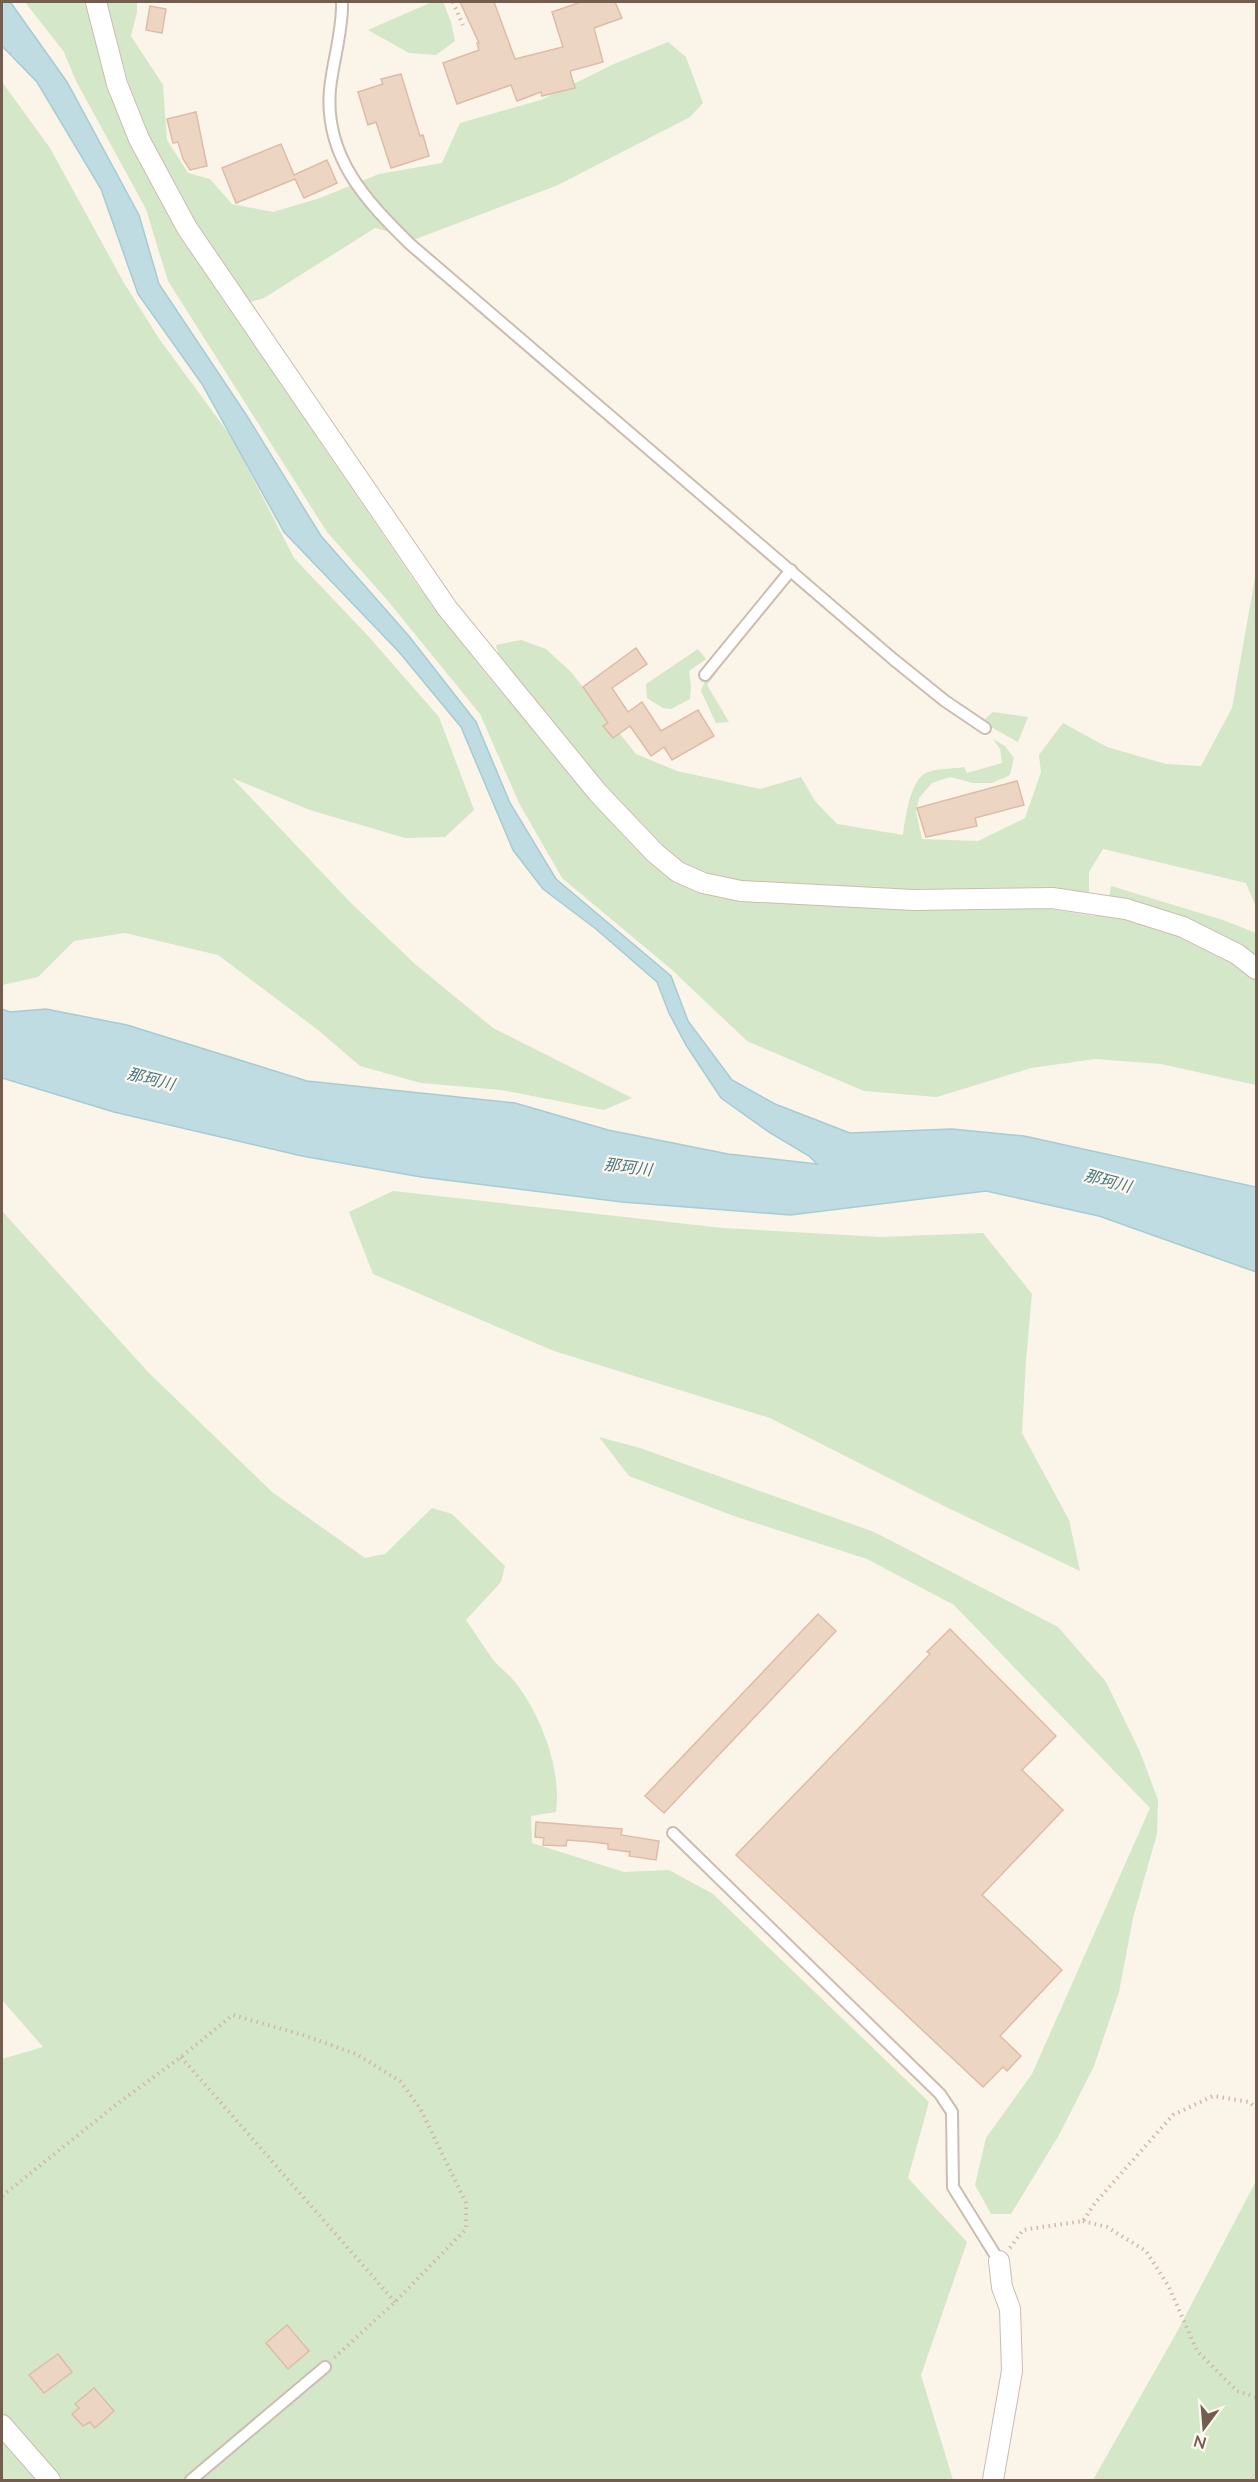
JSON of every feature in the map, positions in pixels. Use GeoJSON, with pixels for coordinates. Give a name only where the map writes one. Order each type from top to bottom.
{"type":"FeatureCollection","features":[{"type":"Feature","properties":{"kind":"street"},"geometry":{"type":"LineString","coordinates":[[96,2],[117,84],[139,139],[187,228],[447,608],[598,793],[655,853],[678,872],[703,883],[741,891],[913,900],[1052,898],[1126,909],[1183,927],[1237,954],[1257,969]]}},
{"type":"Feature","properties":{"kind":"street"},"geometry":{"type":"LineString","coordinates":[[993,2481],[1012,2371],[1010,2310],[1002,2287],[999,2261]]}},
{"type":"Feature","properties":{"kind":"street"},"geometry":{"type":"LineString","coordinates":[[2,2425],[50,2481]]}},
{"type":"Feature","properties":{"kind":"lane"},"geometry":{"type":"LineString","coordinates":[[342,2],[330,90],[333,139],[349,174],[377,212],[410,244],[945,701],[984,728]]}},
{"type":"Feature","properties":{"kind":"lane"},"geometry":{"type":"LineString","coordinates":[[705,675],[791,570]]}},
{"type":"Feature","properties":{"kind":"lane"},"geometry":{"type":"LineString","coordinates":[[673,1833],[940,2094],[952,2112],[953,2187],[999,2261]]}},
{"type":"Feature","properties":{"kind":"lane"},"geometry":{"type":"LineString","coordinates":[[191,2481],[325,2367]]}},
{"type":"Feature","properties":{"kind":"path"},"geometry":{"type":"LineString","coordinates":[[453,2],[463,25]]}},
{"type":"Feature","properties":{"kind":"path"},"geometry":{"type":"LineString","coordinates":[[2,2196],[233,2015],[303,2035],[356,2054],[400,2081],[420,2108],[466,2203],[466,2229],[395,2302],[325,2367]]}},
{"type":"Feature","properties":{"kind":"path"},"geometry":{"type":"LineString","coordinates":[[181,2057],[395,2302]]}},
{"type":"Feature","properties":{"kind":"path"},"geometry":{"type":"LineString","coordinates":[[1083,2221],[1095,2203],[1173,2115],[1213,2096],[1249,2102],[1257,2108]]}},
{"type":"Feature","properties":{"kind":"path"},"geometry":{"type":"LineString","coordinates":[[999,2261],[1023,2230],[1083,2221],[1107,2227],[1146,2251],[1169,2287],[1197,2351],[1237,2391],[1257,2397]]}},
{"type":"Feature","properties":{"kind":"green space"},"geometry":{"type":"Polygon","coordinates":[[[25,2],[86,2],[131,141],[178,233],[418,586],[483,670],[606,816],[670,877],[912,907],[1049,909],[1094,916],[1108,904],[1111,886],[1223,920],[1256,933],[1256,1085],[1161,1064],[1095,1059],[1031,1068],[937,1097],[864,1091],[747,1041],[671,969],[562,878],[519,803],[480,714],[388,601],[327,532],[168,281],[146,209],[76,81],[64,52],[25,2]]]}},
{"type":"Feature","properties":{"kind":"green space"},"geometry":{"type":"Polygon","coordinates":[[[106,2],[137,2],[131,36],[163,85],[167,140],[188,173],[210,179],[232,204],[273,212],[320,198],[379,174],[442,163],[460,123],[541,100],[614,64],[668,42],[686,57],[703,103],[690,117],[558,185],[416,239],[375,228],[264,298],[247,303],[219,263],[142,133],[106,2]]]}},
{"type":"Feature","properties":{"kind":"green space"},"geometry":{"type":"Polygon","coordinates":[[[432,2],[443,2],[455,41],[436,55],[409,53],[368,30],[432,2]]]}},
{"type":"Feature","properties":{"kind":"green space"},"geometry":{"type":"Polygon","coordinates":[[[2,82],[50,148],[124,283],[160,340],[232,438],[294,558],[369,637],[439,717],[474,810],[445,837],[405,838],[310,810],[232,778],[351,903],[415,964],[493,1028],[632,1098],[604,1110],[501,1090],[421,1083],[360,1066],[318,1030],[218,955],[125,933],[74,941],[38,977],[2,985],[2,82]]]}},
{"type":"Feature","properties":{"kind":"green space"},"geometry":{"type":"Polygon","coordinates":[[[1256,572],[1256,907],[1246,883],[1103,849],[1089,872],[1089,900],[911,894],[744,883],[706,878],[677,865],[622,813],[500,660],[496,645],[521,640],[546,649],[571,672],[636,754],[677,771],[760,789],[801,777],[815,801],[837,824],[903,835],[909,801],[921,777],[934,770],[964,767],[967,773],[1002,763],[1000,749],[993,739],[1005,746],[1014,758],[1010,775],[992,783],[973,783],[950,777],[932,783],[919,798],[916,812],[922,839],[978,841],[1025,818],[1041,772],[1039,755],[1063,723],[1107,747],[1166,764],[1201,766],[1232,708],[1256,572]]]}},
{"type":"Feature","properties":{"kind":"green space"},"geometry":{"type":"Polygon","coordinates":[[[698,649],[706,659],[689,671],[690,699],[671,709],[663,708],[647,698],[646,684],[698,649]]]}},
{"type":"Feature","properties":{"kind":"green space"},"geometry":{"type":"Polygon","coordinates":[[[714,671],[717,672],[707,685],[729,722],[716,723],[701,691],[705,680],[714,671]]]}},
{"type":"Feature","properties":{"kind":"green space"},"geometry":{"type":"Polygon","coordinates":[[[993,712],[1028,717],[1018,742],[982,722],[993,712]]]}},
{"type":"Feature","properties":{"kind":"green space"},"geometry":{"type":"Polygon","coordinates":[[[393,1191],[723,1228],[880,1237],[983,1233],[1032,1294],[1022,1433],[1069,1520],[1080,1571],[946,1507],[770,1418],[554,1351],[373,1274],[349,1212],[393,1191]]]}},
{"type":"Feature","properties":{"kind":"green space"},"geometry":{"type":"Polygon","coordinates":[[[2,1211],[148,1372],[272,1492],[365,1558],[385,1554],[432,1508],[452,1514],[505,1566],[501,1582],[466,1620],[495,1662],[513,1679],[524,1695],[541,1727],[553,1761],[557,1796],[556,1812],[531,1816],[532,1843],[624,1872],[669,1870],[713,1894],[929,2102],[908,2178],[967,2242],[921,2375],[953,2480],[2,2480],[2,2059],[43,2047],[2,2000],[2,1211]]]}},
{"type":"Feature","properties":{"kind":"green space"},"geometry":{"type":"Polygon","coordinates":[[[599,1437],[640,1448],[874,1532],[1058,1627],[1106,1682],[1140,1752],[1158,1800],[1157,1834],[1133,1918],[1119,1992],[1094,2066],[1059,2135],[1011,2214],[991,2214],[975,2185],[986,2138],[1032,2074],[1150,1808],[954,1605],[867,1559],[734,1516],[629,1476],[599,1437]]]}},
{"type":"Feature","properties":{"kind":"green space"},"geometry":{"type":"Polygon","coordinates":[[[1256,2181],[1256,2480],[1093,2480],[1177,2332],[1256,2181]]]}},
{"type":"Feature","properties":{"kind":"water","name":"那珂川"},"geometry":{"type":"Polygon","coordinates":[[[2,2],[11,3],[67,82],[139,215],[159,284],[247,416],[321,536],[408,635],[476,722],[510,803],[556,879],[671,976],[688,1021],[732,1080],[775,1104],[850,1133],[952,1129],[1024,1136],[1256,1187],[1256,1272],[1099,1216],[986,1191],[790,1215],[622,1202],[421,1177],[302,1156],[114,1112],[2,1078],[2,1009],[10,1012],[46,1009],[127,1025],[307,1081],[515,1103],[608,1130],[728,1154],[817,1164],[809,1156],[769,1132],[721,1098],[686,1045],[669,1013],[657,982],[596,929],[543,889],[513,850],[461,727],[399,652],[284,532],[202,384],[138,294],[101,189],[37,82],[2,46],[2,2]]]}},
{"type":"Feature","properties":{"kind":"building"},"geometry":{"type":"Polygon","coordinates":[[[460,2],[494,2],[515,59],[563,47],[552,12],[581,2],[615,2],[622,18],[594,28],[603,62],[570,71],[575,88],[542,96],[541,92],[517,101],[511,85],[457,104],[443,63],[479,50],[477,43],[479,43],[460,2]]]}},
{"type":"Feature","properties":{"kind":"building"},"geometry":{"type":"Polygon","coordinates":[[[150,6],[166,9],[162,33],[146,30],[150,6]]]}},
{"type":"Feature","properties":{"kind":"building"},"geometry":{"type":"Polygon","coordinates":[[[401,74],[420,136],[423,135],[429,156],[391,168],[376,122],[368,125],[358,92],[383,84],[381,79],[401,74]]]}},
{"type":"Feature","properties":{"kind":"building"},"geometry":{"type":"Polygon","coordinates":[[[196,112],[207,166],[190,170],[183,159],[178,142],[173,143],[167,119],[196,112]]]}},
{"type":"Feature","properties":{"kind":"building"},"geometry":{"type":"Polygon","coordinates":[[[281,144],[294,175],[327,160],[337,183],[304,198],[295,179],[236,203],[222,168],[281,144]]]}},
{"type":"Feature","properties":{"kind":"building"},"geometry":{"type":"Polygon","coordinates":[[[636,648],[647,664],[612,688],[628,712],[642,702],[661,731],[698,710],[714,736],[672,760],[664,747],[651,756],[630,726],[613,738],[603,726],[608,723],[583,687],[636,648]]]}},
{"type":"Feature","properties":{"kind":"building"},"geometry":{"type":"Polygon","coordinates":[[[1017,781],[1024,805],[975,818],[977,826],[926,837],[917,808],[1017,781]]]}},
{"type":"Feature","properties":{"kind":"building"},"geometry":{"type":"Polygon","coordinates":[[[818,1614],[836,1631],[664,1813],[645,1796],[818,1614]]]}},
{"type":"Feature","properties":{"kind":"building"},"geometry":{"type":"Polygon","coordinates":[[[950,1629],[1056,1736],[1022,1770],[1063,1810],[982,1895],[1062,1970],[1000,2036],[1021,2056],[1007,2071],[1003,2067],[983,2087],[736,1855],[930,1654],[927,1652],[950,1629]]]}},
{"type":"Feature","properties":{"kind":"building"},"geometry":{"type":"Polygon","coordinates":[[[536,1822],[622,1829],[621,1835],[659,1841],[656,1860],[629,1856],[630,1852],[608,1849],[608,1844],[593,1842],[567,1840],[566,1846],[543,1845],[544,1838],[535,1837],[536,1822]]]}},
{"type":"Feature","properties":{"kind":"building"},"geometry":{"type":"Polygon","coordinates":[[[287,2325],[309,2351],[288,2369],[266,2343],[287,2325]]]}},
{"type":"Feature","properties":{"kind":"building"},"geometry":{"type":"Polygon","coordinates":[[[58,2354],[72,2372],[44,2393],[29,2375],[58,2354]]]}},
{"type":"Feature","properties":{"kind":"building"},"geometry":{"type":"Polygon","coordinates":[[[94,2388],[114,2411],[95,2428],[90,2422],[83,2426],[72,2414],[79,2408],[75,2404],[94,2388]]]}}]}
